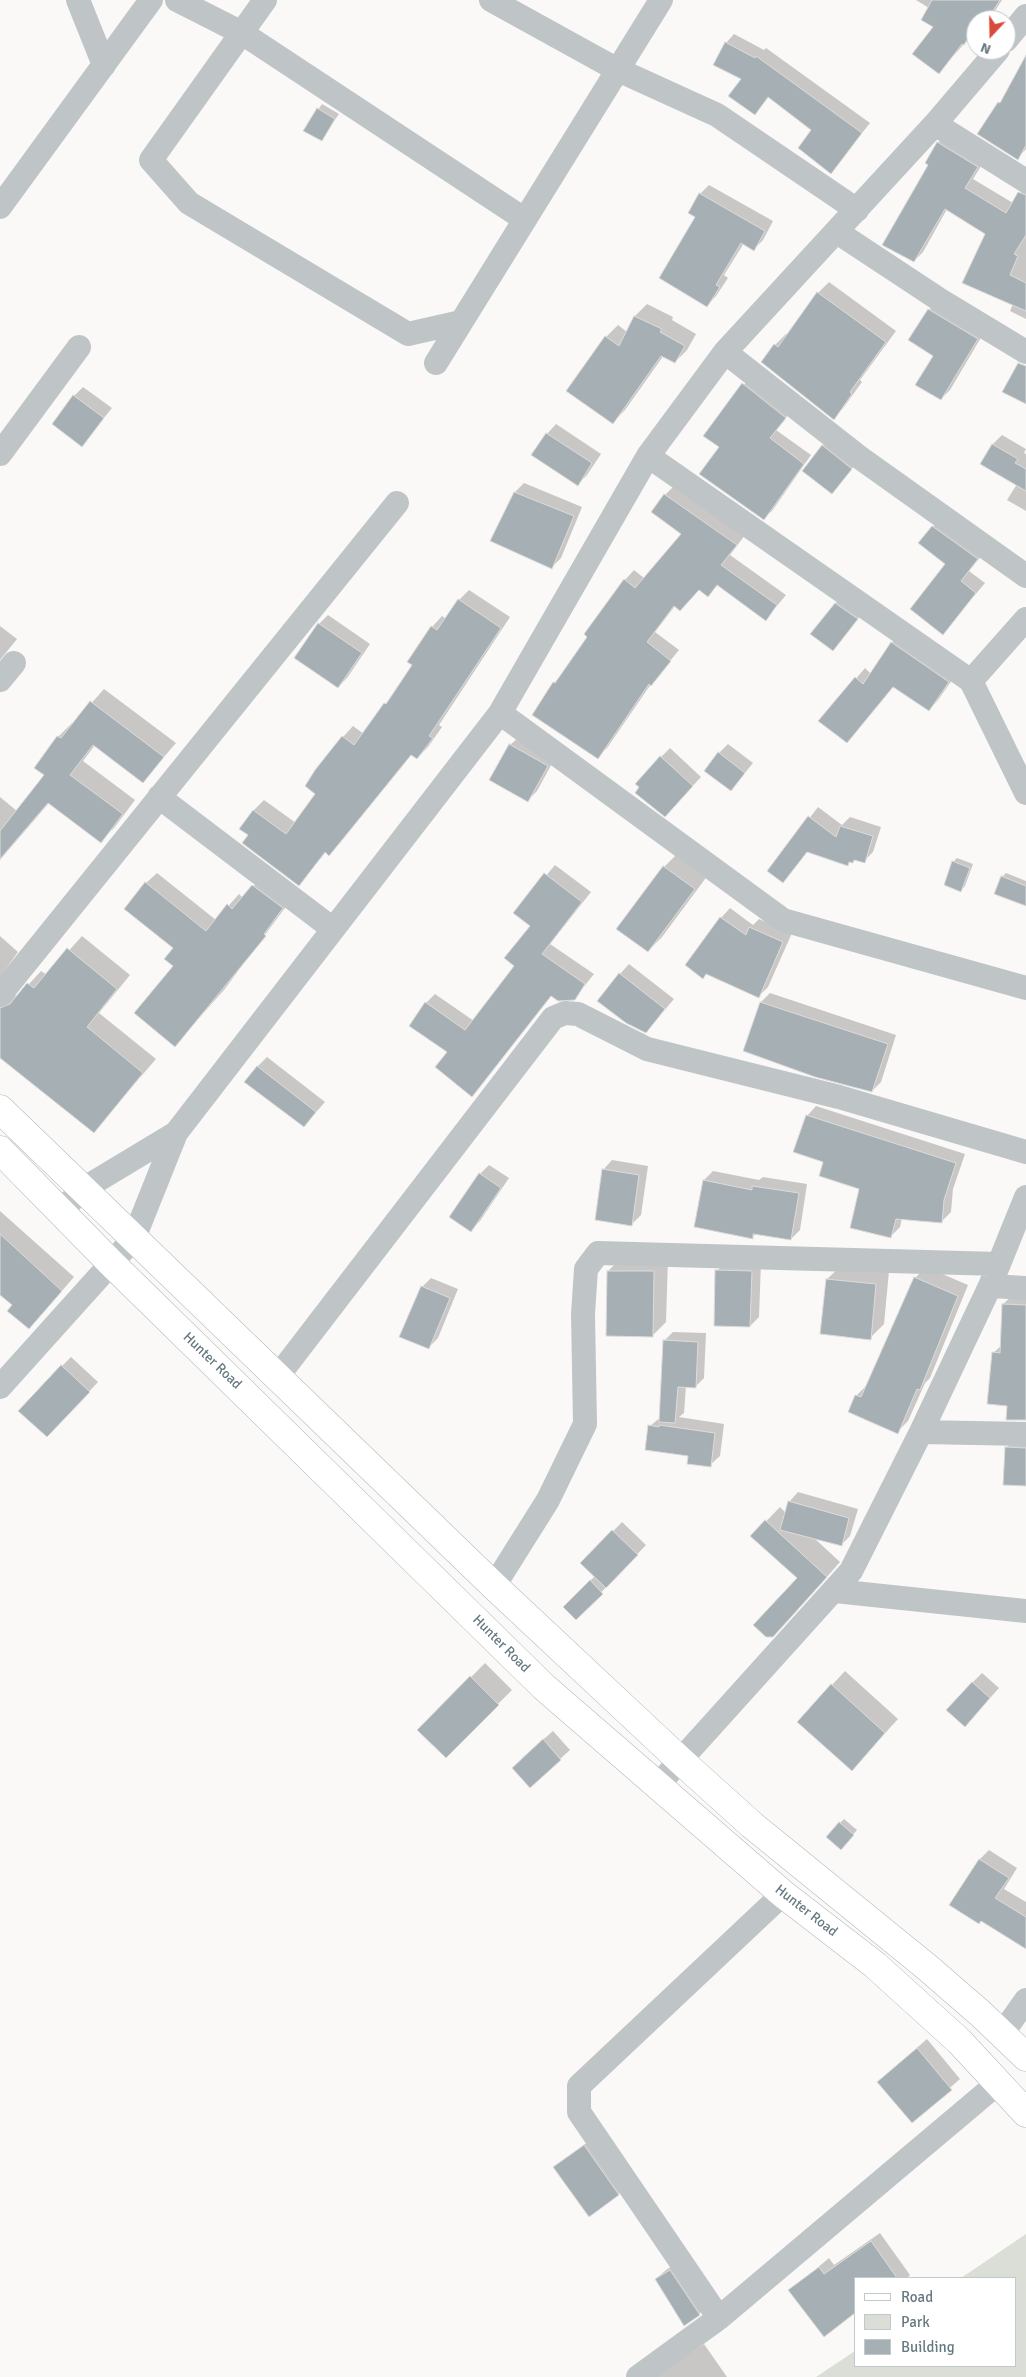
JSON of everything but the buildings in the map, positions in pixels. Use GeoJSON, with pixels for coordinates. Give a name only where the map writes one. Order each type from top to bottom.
{"type":"FeatureCollection","features":[{"type":"Feature","properties":{"kind":"main road"},"geometry":{"type":"LineString","coordinates":[[0,1109],[494,1586],[681,1761],[752,1825],[928,1968],[1026,2057]]}},
{"type":"Feature","properties":{"kind":"main road","name":"Hunter Road"},"geometry":{"type":"LineString","coordinates":[[2,1156],[544,1687],[783,1894],[875,1965],[959,2041],[1026,2113]]}},
{"type":"Feature","properties":{"kind":"street"},"geometry":{"type":"LineString","coordinates":[[78,0],[104,65]]}},
{"type":"Feature","properties":{"kind":"street"},"geometry":{"type":"LineString","coordinates":[[0,207],[151,0]]}},
{"type":"Feature","properties":{"kind":"street"},"geometry":{"type":"LineString","coordinates":[[177,0],[242,33],[524,219]]}},
{"type":"Feature","properties":{"kind":"street"},"geometry":{"type":"LineString","coordinates":[[265,0],[151,160],[189,203],[408,334],[461,322]]}},
{"type":"Feature","properties":{"kind":"street"},"geometry":{"type":"LineString","coordinates":[[491,0],[616,69],[717,114],[857,210]]}},
{"type":"Feature","properties":{"kind":"street"},"geometry":{"type":"LineString","coordinates":[[436,364],[616,69],[661,0]]}},
{"type":"Feature","properties":{"kind":"street"},"geometry":{"type":"LineString","coordinates":[[1016,28],[1026,16]]}},
{"type":"Feature","properties":{"kind":"street"},"geometry":{"type":"LineString","coordinates":[[0,1387],[134,1238],[176,1133],[500,713],[648,456],[725,352],[935,124],[989,60]]}},
{"type":"Feature","properties":{"kind":"street"},"geometry":{"type":"LineString","coordinates":[[935,124],[1026,181]]}},
{"type":"Feature","properties":{"kind":"street"},"geometry":{"type":"LineString","coordinates":[[837,232],[940,300],[1026,352]]}},
{"type":"Feature","properties":{"kind":"street"},"geometry":{"type":"LineString","coordinates":[[0,454],[79,347]]}},
{"type":"Feature","properties":{"kind":"street"},"geometry":{"type":"LineString","coordinates":[[725,352],[858,457],[1026,576]]}},
{"type":"Feature","properties":{"kind":"street"},"geometry":{"type":"LineString","coordinates":[[648,456],[972,681],[1026,793]]}},
{"type":"Feature","properties":{"kind":"street"},"geometry":{"type":"LineString","coordinates":[[0,995],[397,503]]}},
{"type":"Feature","properties":{"kind":"street"},"geometry":{"type":"LineString","coordinates":[[972,681],[1026,619]]}},
{"type":"Feature","properties":{"kind":"street"},"geometry":{"type":"LineString","coordinates":[[500,713],[783,920],[1025,984]]}},
{"type":"Feature","properties":{"kind":"street"},"geometry":{"type":"LineString","coordinates":[[159,797],[333,929]]}},
{"type":"Feature","properties":{"kind":"street"},"geometry":{"type":"LineString","coordinates":[[278,1376],[553,1018],[565,1013],[578,1014],[647,1049],[839,1097],[1026,1152]]}},
{"type":"Feature","properties":{"kind":"street"},"geometry":{"type":"LineString","coordinates":[[60,1212],[83,1189],[176,1133]]}},
{"type":"Feature","properties":{"kind":"street"},"geometry":{"type":"LineString","coordinates":[[658,1785],[836,1591],[851,1571],[921,1432],[990,1286],[1026,1197]]}},
{"type":"Feature","properties":{"kind":"street"},"geometry":{"type":"LineString","coordinates":[[494,1586],[548,1500],[585,1424],[583,1314],[586,1269],[598,1253],[999,1264]]}},
{"type":"Feature","properties":{"kind":"street"},"geometry":{"type":"LineString","coordinates":[[990,1286],[1026,1288]]}},
{"type":"Feature","properties":{"kind":"street"},"geometry":{"type":"LineString","coordinates":[[921,1432],[1026,1434]]}},
{"type":"Feature","properties":{"kind":"street"},"geometry":{"type":"LineString","coordinates":[[836,1591],[1026,1611]]}},
{"type":"Feature","properties":{"kind":"street"},"geometry":{"type":"LineString","coordinates":[[719,2318],[580,2112],[579,2086],[783,1894]]}},
{"type":"Feature","properties":{"kind":"street"},"geometry":{"type":"LineString","coordinates":[[1002,2034],[1026,2000]]}},
{"type":"Feature","properties":{"kind":"street"},"geometry":{"type":"LineString","coordinates":[[638,2377],[719,2318],[998,2083]]}},
{"type":"Feature","properties":{"kind":"green space"},"geometry":{"type":"Polygon","coordinates":[[[1026,2234],[1026,2377],[816,2377],[854,2352],[854,2367],[1016,2367],[1016,2277],[962,2277],[1026,2234]]]}}]}
